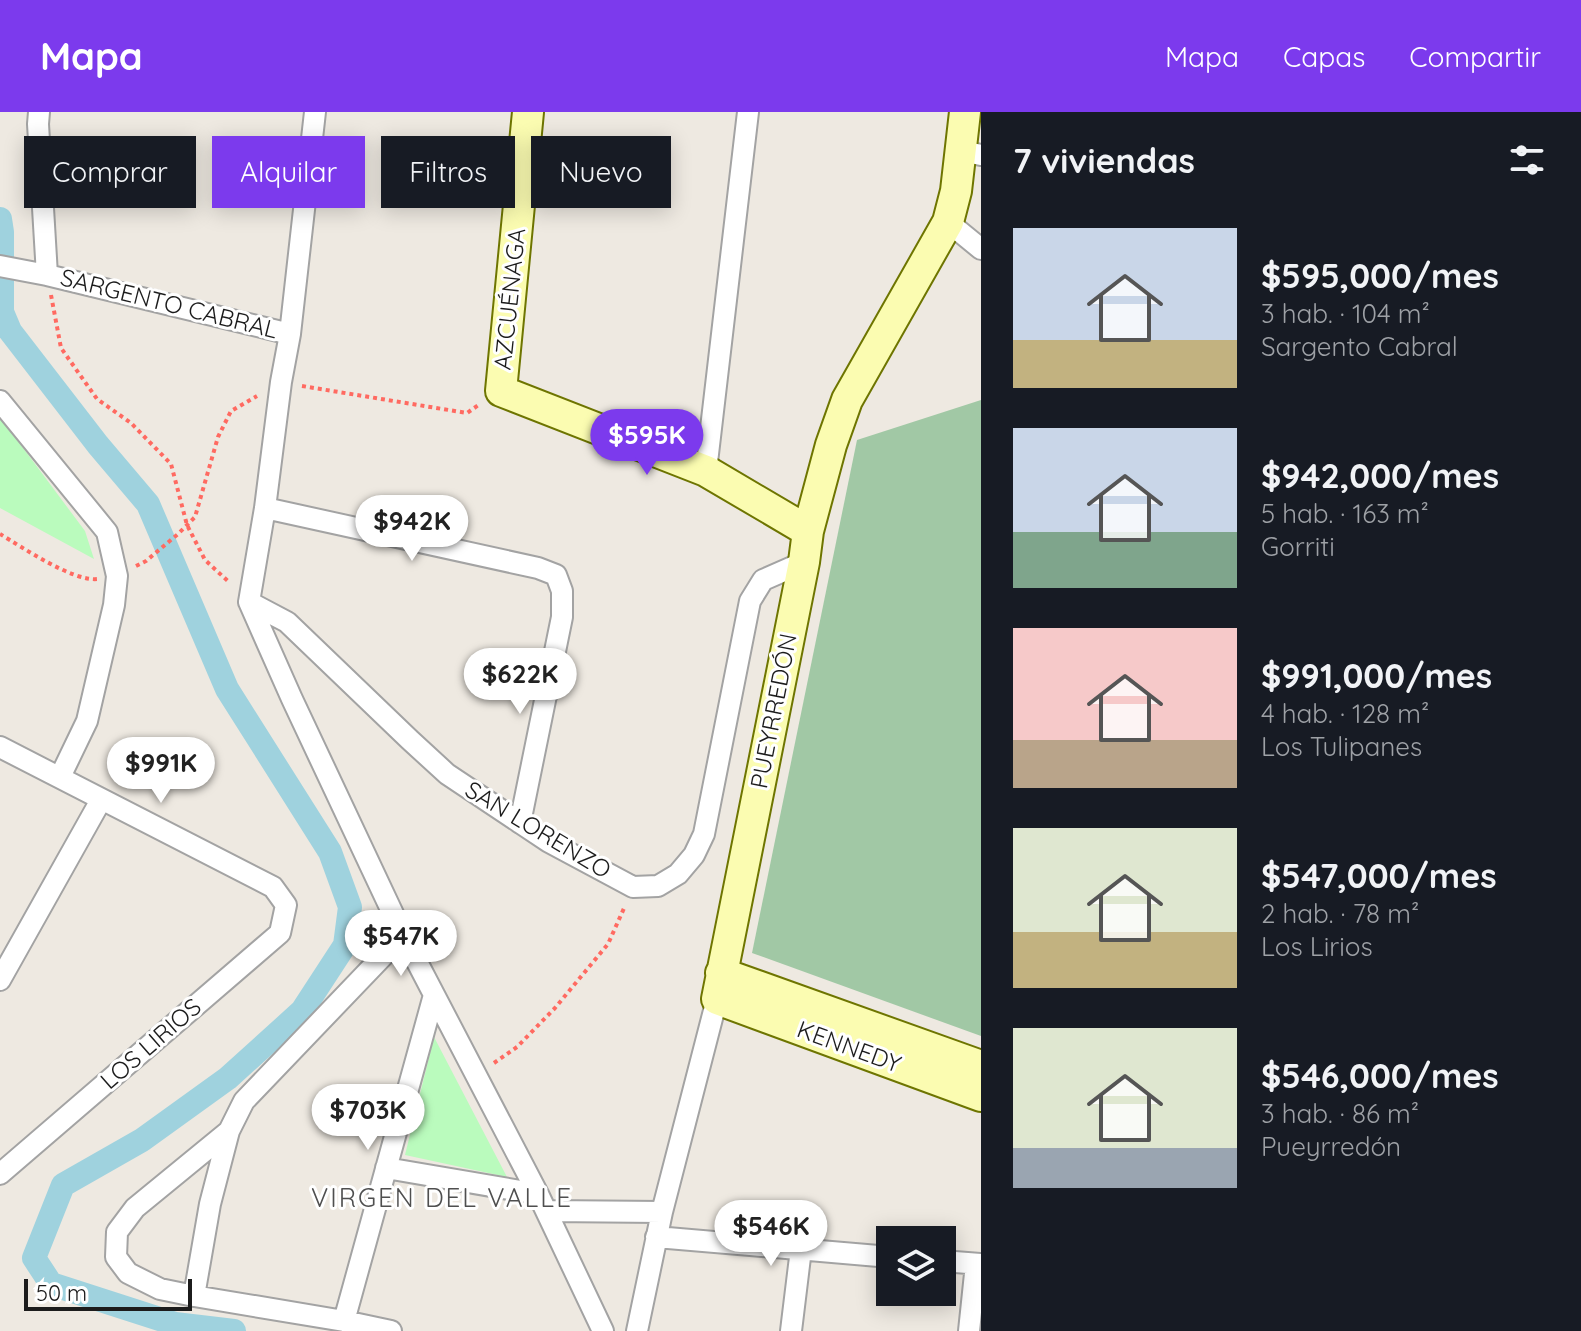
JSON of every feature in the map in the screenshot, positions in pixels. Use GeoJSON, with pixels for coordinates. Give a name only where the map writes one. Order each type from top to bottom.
{"type":"FeatureCollection","features":[{"type":"Feature","properties":{"kind":"street"},"geometry":{"type":"LineString","coordinates":[[39,112],[47,275]]}},
{"type":"Feature","properties":{"kind":"street"},"geometry":{"type":"LineString","coordinates":[[315,112],[290,334],[249,602],[403,935],[542,1203],[603,1331]]}},
{"type":"Feature","properties":{"kind":"street","name":"AZCUÉNAGA"},"geometry":{"type":"LineString","coordinates":[[501,391],[528,112]]}},
{"type":"Feature","properties":{"kind":"street"},"geometry":{"type":"LineString","coordinates":[[706,471],[748,112]]}},
{"type":"Feature","properties":{"kind":"street","name":"PUEYRREDÓN"},"geometry":{"type":"LineString","coordinates":[[637,1331],[656,1237],[719,986],[808,531],[831,445],[847,400],[948,222],[971,153],[965,112]]}},
{"type":"Feature","properties":{"kind":"street"},"geometry":{"type":"LineString","coordinates":[[948,222],[981,249]]}},
{"type":"Feature","properties":{"kind":"street","name":"SARGENTO CABRAL"},"geometry":{"type":"LineString","coordinates":[[10,268],[290,334]]}},
{"type":"Feature","properties":{"kind":"street"},"geometry":{"type":"LineString","coordinates":[[501,391],[706,471],[808,531]]}},
{"type":"Feature","properties":{"kind":"street"},"geometry":{"type":"LineString","coordinates":[[0,401],[107,532],[117,576],[114,605],[87,721],[60,777]]}},
{"type":"Feature","properties":{"kind":"street"},"geometry":{"type":"LineString","coordinates":[[265,508],[538,568],[556,575],[562,591],[562,617],[520,823]]}},
{"type":"Feature","properties":{"kind":"street","name":"SAN LORENZO"},"geometry":{"type":"LineString","coordinates":[[249,602],[287,622],[447,774],[549,842],[633,887],[658,886],[678,874],[694,855],[704,834],[750,601],[763,580],[804,562]]}},
{"type":"Feature","properties":{"kind":"street"},"geometry":{"type":"LineString","coordinates":[[0,747],[101,800],[0,980]]}},
{"type":"Feature","properties":{"kind":"street","name":"LOS LIRIOS"},"geometry":{"type":"LineString","coordinates":[[0,1174],[280,933],[286,905],[273,887],[101,800]]}},
{"type":"Feature","properties":{"kind":"street"},"geometry":{"type":"LineString","coordinates":[[194,1296],[210,1204],[229,1131],[244,1101],[403,935]]}},
{"type":"Feature","properties":{"kind":"street","name":"KENNEDY"},"geometry":{"type":"LineString","coordinates":[[719,986],[981,1066]]}},
{"type":"Feature","properties":{"kind":"street","name":"KENNEDY"},"geometry":{"type":"LineString","coordinates":[[719,986],[981,1096]]}},
{"type":"Feature","properties":{"kind":"street"},"geometry":{"type":"LineString","coordinates":[[344,1321],[434,995]]}},
{"type":"Feature","properties":{"kind":"street"},"geometry":{"type":"LineString","coordinates":[[229,1131],[135,1208],[117,1232],[116,1257],[128,1273],[160,1289],[391,1331]]}},
{"type":"Feature","properties":{"kind":"street"},"geometry":{"type":"LineString","coordinates":[[386,1168],[542,1203],[662,1212]]}},
{"type":"Feature","properties":{"kind":"street"},"geometry":{"type":"LineString","coordinates":[[656,1237],[876,1256]]}},
{"type":"Feature","properties":{"kind":"street"},"geometry":{"type":"LineString","coordinates":[[791,1331],[801,1249]]}},
{"type":"Feature","properties":{"kind":"street"},"geometry":{"type":"LineString","coordinates":[[956,1262],[978,1264],[969,1331]]}},
{"type":"Feature","properties":{"kind":"path"},"geometry":{"type":"LineString","coordinates":[[47,275],[61,348],[97,399],[131,423],[171,464],[187,525],[205,560],[249,602]]}},
{"type":"Feature","properties":{"kind":"path"},"geometry":{"type":"LineString","coordinates":[[0,534],[70,572],[91,579],[117,576],[146,561],[195,517],[218,437],[231,411],[281,382],[467,413],[501,391]]}},
{"type":"Feature","properties":{"kind":"path"},"geometry":{"type":"LineString","coordinates":[[476,1076],[517,1047],[555,1008],[608,944],[633,887]]}},
{"type":"Feature","properties":{"kind":"green space"},"geometry":{"type":"Polygon","coordinates":[[[981,400],[981,1036],[752,953],[857,440],[981,400]]]}},
{"type":"Feature","properties":{"kind":"green space"},"geometry":{"type":"Polygon","coordinates":[[[0,417],[85,531],[94,559],[0,508],[0,417]]]}},
{"type":"Feature","properties":{"kind":"green space"},"geometry":{"type":"Polygon","coordinates":[[[434,1037],[507,1177],[405,1155],[434,1037]]]}},
{"type":"Feature","properties":{"kind":"waterway"},"geometry":{"type":"LineString","coordinates":[[0,219],[2,312],[10,331],[148,504],[227,689],[330,852],[350,907],[345,945],[302,1011],[228,1078],[142,1140],[63,1185],[34,1258],[51,1284],[175,1324],[234,1331]]}},
{"type":"Feature","properties":{"kind":"district","name":"VIRGEN DEL VALLE"},"geometry":{"type":"Point","coordinates":[442,1198]}}]}
